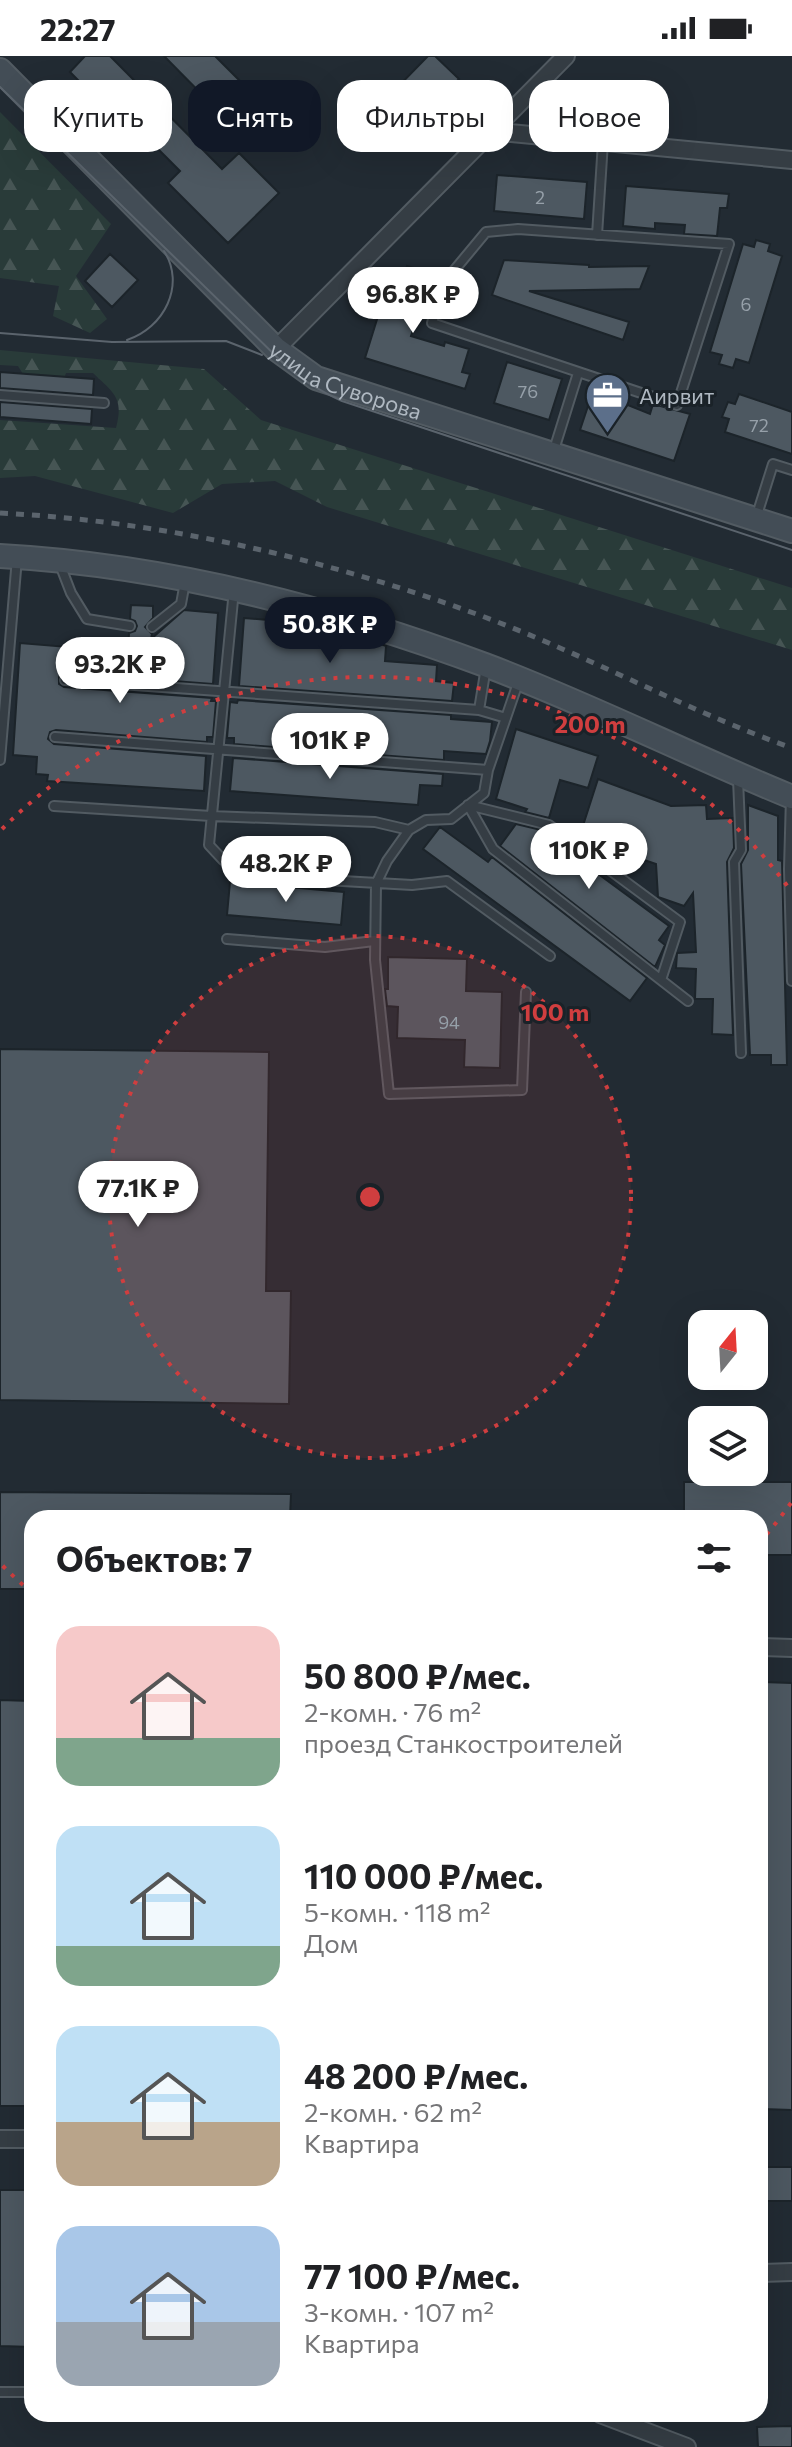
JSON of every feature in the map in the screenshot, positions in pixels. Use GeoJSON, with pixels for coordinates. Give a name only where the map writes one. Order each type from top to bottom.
{"type":"FeatureCollection","features":[{"type":"Feature","properties":{"kind":"street"},"geometry":{"type":"LineString","coordinates":[[513,108],[566,56]]}},
{"type":"Feature","properties":{"kind":"street","name":"улица Суворова"},"geometry":{"type":"LineString","coordinates":[[0,70],[276,349],[316,378],[792,531]]}},
{"type":"Feature","properties":{"kind":"street"},"geometry":{"type":"LineString","coordinates":[[669,148],[792,160]]}},
{"type":"Feature","properties":{"kind":"street"},"geometry":{"type":"LineString","coordinates":[[276,349],[469,152]]}},
{"type":"Feature","properties":{"kind":"street"},"geometry":{"type":"LineString","coordinates":[[9,557],[186,580],[312,608],[486,666],[791,796]]}},
{"type":"Feature","properties":{"kind":"street"},"geometry":{"type":"LineString","coordinates":[[768,1647],[792,1648]]}},
{"type":"Feature","properties":{"kind":"street"},"geometry":{"type":"LineString","coordinates":[[0,2139],[24,2139]]}},
{"type":"Feature","properties":{"kind":"street"},"geometry":{"type":"LineString","coordinates":[[768,2273],[792,2272]]}},
{"type":"Feature","properties":{"kind":"street"},"geometry":{"type":"LineString","coordinates":[[621,2422],[687,2447]]}},
{"type":"Feature","properties":{"kind":"lane"},"geometry":{"type":"LineString","coordinates":[[597,235],[602,152]]}},
{"type":"Feature","properties":{"kind":"lane"},"geometry":{"type":"LineString","coordinates":[[518,229],[729,244],[677,405],[578,373],[432,323],[442,285],[486,232],[518,229]]}},
{"type":"Feature","properties":{"kind":"lane"},"geometry":{"type":"LineString","coordinates":[[553,453],[578,373]]}},
{"type":"Feature","properties":{"kind":"lane"},"geometry":{"type":"LineString","coordinates":[[0,395],[104,403]]}},
{"type":"Feature","properties":{"kind":"lane"},"geometry":{"type":"LineString","coordinates":[[756,519],[773,464],[792,470]]}},
{"type":"Feature","properties":{"kind":"lane"},"geometry":{"type":"LineString","coordinates":[[0,760],[9,557]]}},
{"type":"Feature","properties":{"kind":"lane"},"geometry":{"type":"LineString","coordinates":[[59,562],[71,593],[87,619],[130,626]]}},
{"type":"Feature","properties":{"kind":"lane"},"geometry":{"type":"LineString","coordinates":[[152,627],[181,604],[186,580]]}},
{"type":"Feature","properties":{"kind":"lane"},"geometry":{"type":"LineString","coordinates":[[234,589],[209,845],[223,860],[273,877],[412,885],[447,881],[550,956]]}},
{"type":"Feature","properties":{"kind":"lane"},"geometry":{"type":"LineString","coordinates":[[479,710],[486,666]]}},
{"type":"Feature","properties":{"kind":"lane"},"geometry":{"type":"LineString","coordinates":[[519,679],[488,770],[484,793],[451,819],[426,820],[409,830],[387,861],[376,884],[374,941],[389,1094],[522,1090],[526,992]]}},
{"type":"Feature","properties":{"kind":"lane"},"geometry":{"type":"LineString","coordinates":[[65,680],[479,710],[506,718]]}},
{"type":"Feature","properties":{"kind":"lane"},"geometry":{"type":"LineString","coordinates":[[55,737],[488,770]]}},
{"type":"Feature","properties":{"kind":"lane"},"geometry":{"type":"LineString","coordinates":[[738,774],[741,850],[734,862],[741,1053]]}},
{"type":"Feature","properties":{"kind":"lane"},"geometry":{"type":"LineString","coordinates":[[791,796],[792,981]]}},
{"type":"Feature","properties":{"kind":"lane"},"geometry":{"type":"LineString","coordinates":[[468,805],[493,849],[688,1001]]}},
{"type":"Feature","properties":{"kind":"lane"},"geometry":{"type":"LineString","coordinates":[[468,805],[549,825],[680,922],[661,980]]}},
{"type":"Feature","properties":{"kind":"lane"},"geometry":{"type":"LineString","coordinates":[[54,806],[375,822],[409,830]]}},
{"type":"Feature","properties":{"kind":"lane"},"geometry":{"type":"LineString","coordinates":[[227,939],[325,947],[374,941]]}},
{"type":"Feature","properties":{"kind":"lane"},"geometry":{"type":"LineString","coordinates":[[0,2392],[24,2392]]}},
{"type":"Feature","properties":{"kind":"green space"},"geometry":{"type":"Polygon","coordinates":[[[0,112],[24,136],[24,152],[40,152],[111,224],[76,276],[107,319],[90,333],[53,316],[59,286],[0,278],[0,112]]]}},
{"type":"Feature","properties":{"kind":"green space"},"geometry":{"type":"Polygon","coordinates":[[[0,350],[204,369],[261,420],[792,588],[792,650],[327,507],[275,481],[222,484],[173,513],[35,476],[0,478],[0,420],[116,428],[119,410],[112,391],[93,373],[66,373],[61,385],[28,382],[18,366],[0,365],[0,350]]]}},
{"type":"Feature","properties":{"kind":"building"},"geometry":{"type":"Polygon","coordinates":[[[85,56],[110,56],[134,80],[78,80],[70,72],[85,56]]]}},
{"type":"Feature","properties":{"kind":"building"},"geometry":{"type":"Polygon","coordinates":[[[164,56],[215,56],[239,80],[188,80],[164,56]]]}},
{"type":"Feature","properties":{"kind":"building"},"geometry":{"type":"Polygon","coordinates":[[[428,56],[435,56],[459,79],[458,80],[405,80],[428,56]]]}},
{"type":"Feature","properties":{"kind":"building"},"geometry":{"type":"Polygon","coordinates":[[[172,119],[188,135],[188,152],[205,152],[222,169],[239,153],[279,193],[228,243],[168,183],[180,171],[161,152],[172,152],[172,119]]]}},
{"type":"Feature","properties":{"kind":"building"},"geometry":{"type":"Polygon","coordinates":[[[497,175],[587,182],[584,219],[494,211],[497,175]]]}},
{"type":"Feature","properties":{"kind":"building"},"geometry":{"type":"Polygon","coordinates":[[[626,186],[729,194],[727,208],[720,208],[717,236],[684,234],[685,225],[655,223],[655,229],[623,226],[626,186]]]}},
{"type":"Feature","properties":{"kind":"building"},"geometry":{"type":"Polygon","coordinates":[[[756,240],[770,244],[768,251],[782,256],[749,363],[736,359],[733,368],[719,364],[722,355],[710,352],[743,244],[754,247],[756,240]]]}},
{"type":"Feature","properties":{"kind":"building"},"geometry":{"type":"Polygon","coordinates":[[[110,254],[138,280],[112,307],[85,281],[110,254]]]}},
{"type":"Feature","properties":{"kind":"building"},"geometry":{"type":"Polygon","coordinates":[[[504,260],[589,267],[649,266],[640,289],[529,291],[629,322],[623,340],[492,295],[504,260]]]}},
{"type":"Feature","properties":{"kind":"building"},"geometry":{"type":"Polygon","coordinates":[[[407,266],[423,271],[420,280],[428,282],[411,336],[444,346],[445,342],[469,349],[462,372],[470,374],[465,389],[365,358],[392,271],[404,275],[407,266]]]}},
{"type":"Feature","properties":{"kind":"building"},"geometry":{"type":"Polygon","coordinates":[[[507,362],[562,379],[549,420],[494,403],[507,362]]]}},
{"type":"Feature","properties":{"kind":"building"},"geometry":{"type":"Polygon","coordinates":[[[0,372],[94,379],[93,395],[0,388],[0,372]]]}},
{"type":"Feature","properties":{"kind":"building"},"geometry":{"type":"Polygon","coordinates":[[[593,391],[650,414],[653,404],[690,414],[674,461],[580,430],[593,391]]]}},
{"type":"Feature","properties":{"kind":"building"},"geometry":{"type":"Polygon","coordinates":[[[739,394],[792,412],[792,454],[725,432],[729,419],[722,417],[728,402],[735,404],[739,394]]]}},
{"type":"Feature","properties":{"kind":"building"},"geometry":{"type":"Polygon","coordinates":[[[0,402],[92,409],[91,424],[0,417],[0,402]]]}},
{"type":"Feature","properties":{"kind":"building"},"geometry":{"type":"Polygon","coordinates":[[[131,605],[153,606],[153,618],[145,627],[152,634],[151,639],[184,610],[218,613],[213,684],[66,673],[59,677],[59,684],[64,687],[212,698],[211,701],[216,701],[213,737],[207,737],[207,742],[56,730],[50,732],[48,739],[54,744],[206,756],[204,791],[47,781],[48,775],[36,774],[37,757],[13,755],[20,643],[128,652],[129,633],[135,631],[137,626],[130,619],[131,605]]]}},
{"type":"Feature","properties":{"kind":"building"},"geometry":{"type":"Polygon","coordinates":[[[244,618],[280,621],[279,629],[332,633],[331,640],[381,644],[386,646],[385,661],[437,665],[436,681],[454,683],[452,701],[239,686],[244,618]]]}},
{"type":"Feature","properties":{"kind":"building"},"geometry":{"type":"Polygon","coordinates":[[[238,700],[451,715],[451,719],[492,722],[490,741],[486,754],[444,751],[444,760],[234,744],[234,738],[227,738],[230,702],[237,703],[238,700]]]}},
{"type":"Feature","properties":{"kind":"building"},"geometry":{"type":"Polygon","coordinates":[[[516,729],[598,756],[588,788],[560,780],[549,818],[525,812],[527,809],[496,799],[516,729]]]}},
{"type":"Feature","properties":{"kind":"building"},"geometry":{"type":"Polygon","coordinates":[[[233,758],[443,774],[442,786],[420,785],[418,805],[230,791],[233,758]]]}},
{"type":"Feature","properties":{"kind":"building"},"geometry":{"type":"Polygon","coordinates":[[[598,779],[671,806],[706,805],[707,819],[733,818],[734,848],[727,862],[733,1035],[712,1034],[713,999],[695,999],[696,969],[676,968],[677,953],[696,952],[693,893],[684,906],[658,897],[656,864],[579,838],[598,779]]]}},
{"type":"Feature","properties":{"kind":"building"},"geometry":{"type":"Polygon","coordinates":[[[748,805],[778,816],[787,1065],[771,1065],[771,1055],[750,1055],[741,864],[748,850],[748,805]]]}},
{"type":"Feature","properties":{"kind":"building"},"geometry":{"type":"Polygon","coordinates":[[[516,824],[537,829],[669,926],[659,940],[665,945],[655,967],[500,846],[516,824]]]}},
{"type":"Feature","properties":{"kind":"building"},"geometry":{"type":"Polygon","coordinates":[[[440,827],[488,862],[492,857],[647,978],[630,1001],[423,849],[440,827]]]}},
{"type":"Feature","properties":{"kind":"building"},"geometry":{"type":"Polygon","coordinates":[[[230,882],[344,892],[341,925],[227,915],[230,882]]]}},
{"type":"Feature","properties":{"kind":"building"},"geometry":{"type":"Polygon","coordinates":[[[388,957],[467,959],[466,991],[502,992],[500,1068],[464,1067],[465,1040],[397,1038],[398,1007],[387,1006],[385,989],[388,989],[388,957]]]}},
{"type":"Feature","properties":{"kind":"building"},"geometry":{"type":"Polygon","coordinates":[[[0,1049],[269,1052],[266,1291],[291,1291],[289,1404],[0,1400],[0,1049]]]}},
{"type":"Feature","properties":{"kind":"building"},"geometry":{"type":"Polygon","coordinates":[[[684,1482],[688,1482],[688,1486],[768,1486],[768,1482],[792,1482],[792,1555],[768,1555],[768,1510],[684,1510],[684,1482]]]}},
{"type":"Feature","properties":{"kind":"building"},"geometry":{"type":"Polygon","coordinates":[[[0,1492],[291,1494],[290,1510],[24,1510],[24,1589],[0,1589],[0,1492]]]}},
{"type":"Feature","properties":{"kind":"building"},"geometry":{"type":"Polygon","coordinates":[[[768,1682],[792,1683],[792,2110],[768,2109],[768,1682]]]}},
{"type":"Feature","properties":{"kind":"building"},"geometry":{"type":"Polygon","coordinates":[[[0,1700],[24,1701],[24,2106],[0,2106],[0,1700]]]}},
{"type":"Feature","properties":{"kind":"building"},"geometry":{"type":"Polygon","coordinates":[[[768,2167],[792,2167],[792,2201],[768,2201],[768,2167]]]}},
{"type":"Feature","properties":{"kind":"building"},"geometry":{"type":"Polygon","coordinates":[[[0,2190],[24,2190],[24,2347],[0,2346],[0,2190]]]}},
{"type":"Feature","properties":{"kind":"building"},"geometry":{"type":"Polygon","coordinates":[[[792,2426],[792,2447],[758,2447],[757,2427],[792,2426]]]}},
{"type":"Feature","properties":{"kind":"tram line"},"geometry":{"type":"LineString","coordinates":[[0,87],[283,363],[318,389],[342,401],[792,550]]}},
{"type":"Feature","properties":{"kind":"tram line"},"geometry":{"type":"LineString","coordinates":[[127,340],[151,326],[168,304],[173,278],[164,251]]}},
{"type":"Feature","properties":{"kind":"tram line"},"geometry":{"type":"LineString","coordinates":[[0,333],[112,342],[226,341],[262,355]]}},
{"type":"Feature","properties":{"kind":"railway"},"geometry":{"type":"LineString","coordinates":[[0,513],[60,517],[178,533],[296,558],[354,574],[509,626],[710,716],[792,748]]}},
{"type":"Feature","properties":{"kind":"place","name":"Аирвит"},"geometry":{"type":"Point","coordinates":[608,434]}}]}
